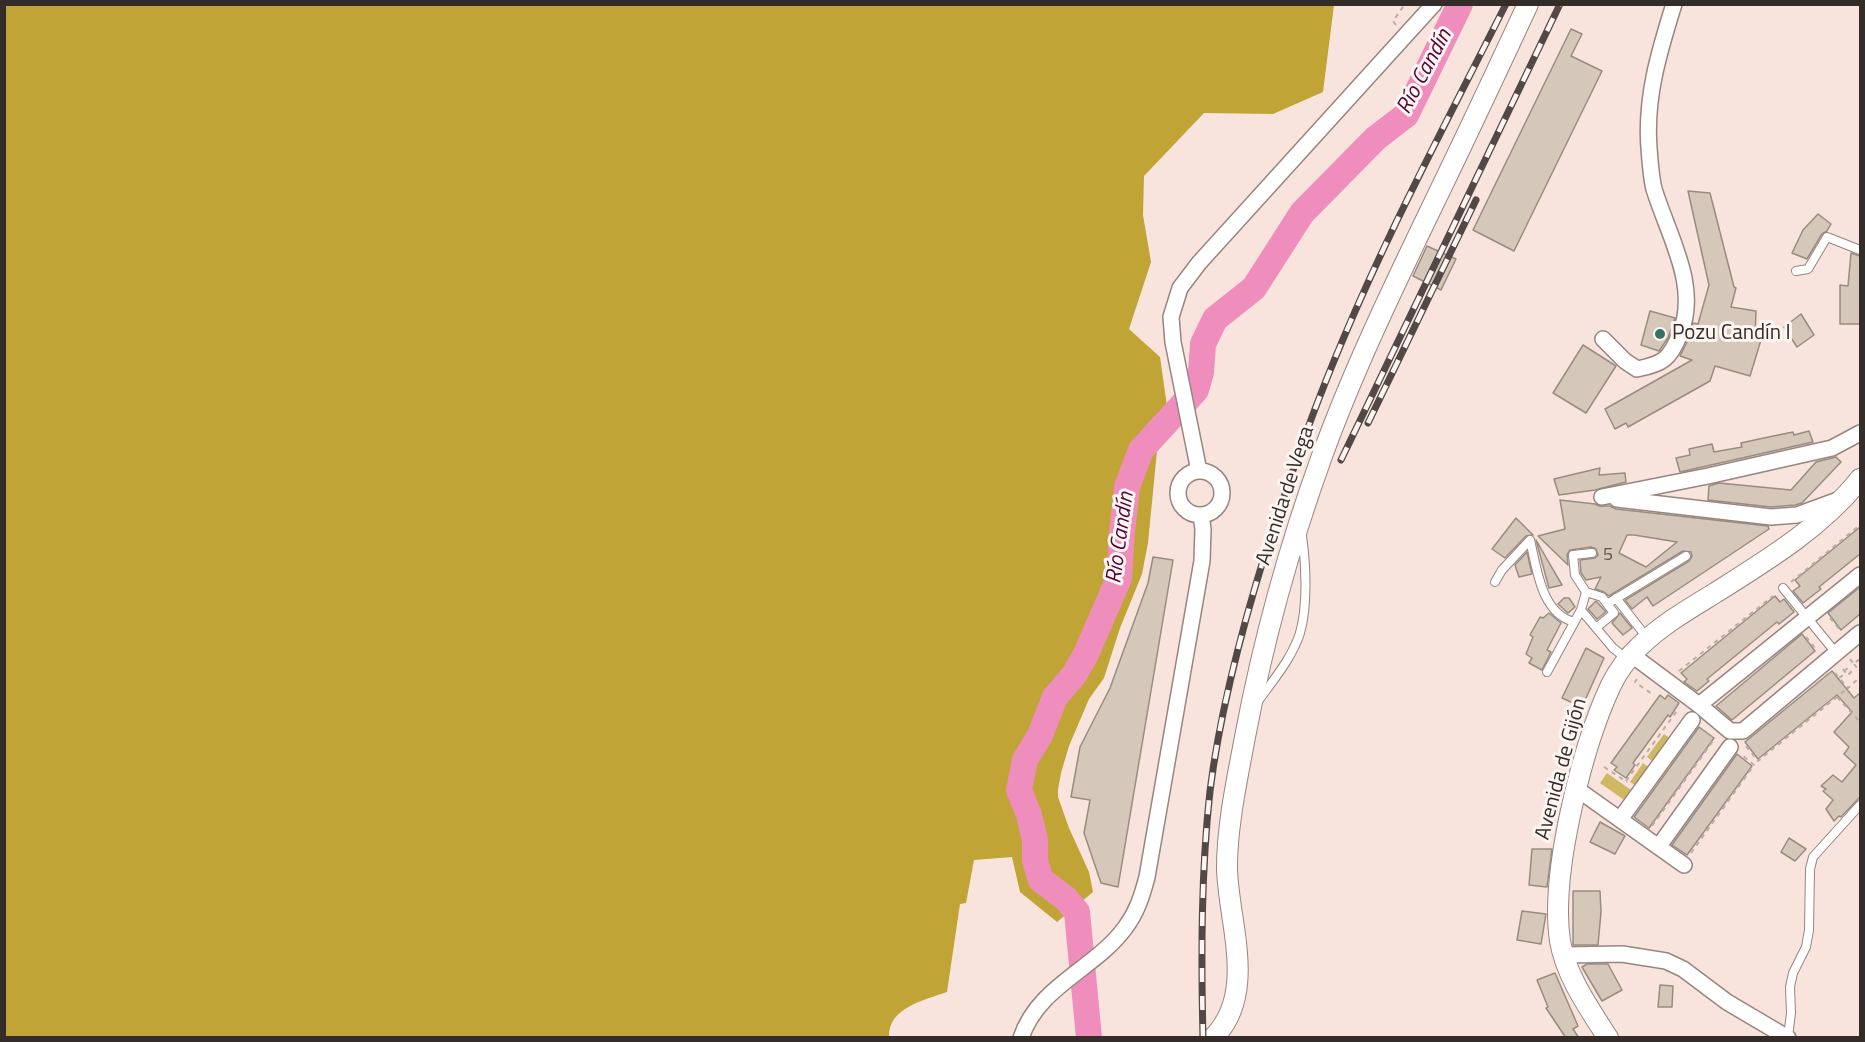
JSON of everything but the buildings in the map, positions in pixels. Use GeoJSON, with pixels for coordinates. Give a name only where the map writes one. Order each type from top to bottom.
{"type":"FeatureCollection","features":[{"type":"Feature","properties":{"kind":"street"},"geometry":{"type":"LineString","coordinates":[[1198,471],[1173,342],[1171,317],[1180,288],[1198,263],[1434,4]]}},
{"type":"Feature","properties":{"kind":"street","name":"Avenida de Vega"},"geometry":{"type":"LineString","coordinates":[[1215,1035],[1225,1023],[1232,1007],[1236,985],[1238,959],[1227,869],[1234,801],[1250,711],[1274,612],[1300,524],[1322,455],[1366,348],[1528,4]]}},
{"type":"Feature","properties":{"kind":"street"},"geometry":{"type":"LineString","coordinates":[[1603,339],[1625,362],[1637,369],[1656,365],[1673,352],[1684,326],[1687,294],[1677,254],[1654,187],[1649,147],[1650,95],[1661,46],[1674,4]]}},
{"type":"Feature","properties":{"kind":"street"},"geometry":{"type":"LineString","coordinates":[[1840,499],[1797,515],[1771,517],[1602,497],[1832,448],[1860,433]]}},
{"type":"Feature","properties":{"kind":"street"},"geometry":{"type":"LineString","coordinates":[[1198,471],[1212,474],[1217,478],[1222,491],[1219,505],[1208,514],[1201,515],[1186,511],[1178,498],[1178,490],[1185,477],[1198,471]]}},
{"type":"Feature","properties":{"kind":"street","name":"Avenida de Gijón"},"geometry":{"type":"LineString","coordinates":[[1608,1038],[1575,982],[1564,955],[1559,919],[1564,848],[1577,789],[1600,713],[1612,683],[1633,663],[1648,639],[1668,622],[1782,549],[1812,526],[1860,479]]}},
{"type":"Feature","properties":{"kind":"street"},"geometry":{"type":"LineString","coordinates":[[1021,1038],[1034,1012],[1050,994],[1114,940],[1124,929],[1141,900],[1147,878],[1202,561],[1201,515]]}},
{"type":"Feature","properties":{"kind":"street"},"geometry":{"type":"LineString","coordinates":[[1699,705],[1860,575]]}},
{"type":"Feature","properties":{"kind":"street"},"geometry":{"type":"LineString","coordinates":[[1659,846],[1736,737],[1854,630]]}},
{"type":"Feature","properties":{"kind":"street"},"geometry":{"type":"LineString","coordinates":[[1633,663],[1699,705],[1736,737]]}},
{"type":"Feature","properties":{"kind":"street"},"geometry":{"type":"LineString","coordinates":[[1621,818],[1692,720]]}},
{"type":"Feature","properties":{"kind":"street"},"geometry":{"type":"LineString","coordinates":[[1577,789],[1685,862]]}},
{"type":"Feature","properties":{"kind":"street"},"geometry":{"type":"LineString","coordinates":[[1564,955],[1622,954],[1666,961],[1683,969],[1727,1002],[1788,1037]]}},
{"type":"Feature","properties":{"kind":"lane"},"geometry":{"type":"LineString","coordinates":[[1796,271],[1808,269],[1827,237],[1860,250]]}},
{"type":"Feature","properties":{"kind":"lane"},"geometry":{"type":"LineString","coordinates":[[1250,711],[1283,667],[1300,633],[1305,596],[1304,548],[1300,524]]}},
{"type":"Feature","properties":{"kind":"lane"},"geometry":{"type":"LineString","coordinates":[[1495,582],[1502,570],[1530,540],[1544,592],[1554,612],[1565,620],[1574,622]]}},
{"type":"Feature","properties":{"kind":"lane"},"geometry":{"type":"LineString","coordinates":[[1592,554],[1573,555],[1575,575],[1586,592],[1602,597],[1614,613],[1596,628]]}},
{"type":"Feature","properties":{"kind":"lane"},"geometry":{"type":"LineString","coordinates":[[1607,604],[1686,556]]}},
{"type":"Feature","properties":{"kind":"lane"},"geometry":{"type":"LineString","coordinates":[[1781,590],[1826,655]]}},
{"type":"Feature","properties":{"kind":"lane"},"geometry":{"type":"LineString","coordinates":[[1547,672],[1581,610],[1586,592]]}},
{"type":"Feature","properties":{"kind":"lane"},"geometry":{"type":"LineString","coordinates":[[1616,598],[1648,639]]}},
{"type":"Feature","properties":{"kind":"lane"},"geometry":{"type":"LineString","coordinates":[[1581,610],[1613,648],[1633,663]]}},
{"type":"Feature","properties":{"kind":"lane"},"geometry":{"type":"LineString","coordinates":[[1788,1037],[1791,1013],[1790,987],[1793,973],[1806,946],[1809,930],[1810,870],[1813,857],[1860,805]]}},
{"type":"Feature","properties":{"kind":"path"},"geometry":{"type":"LineString","coordinates":[[1676,674],[1860,525]]}},
{"type":"Feature","properties":{"kind":"path"},"geometry":{"type":"LineString","coordinates":[[1767,595],[1770,598]]}},
{"type":"Feature","properties":{"kind":"path"},"geometry":{"type":"LineString","coordinates":[[1821,607],[1841,632],[1854,630]]}},
{"type":"Feature","properties":{"kind":"path"},"geometry":{"type":"LineString","coordinates":[[1802,622],[1848,688]]}},
{"type":"Feature","properties":{"kind":"path"},"geometry":{"type":"LineString","coordinates":[[1633,663],[1635,682],[1652,694]]}},
{"type":"Feature","properties":{"kind":"path"},"geometry":{"type":"LineString","coordinates":[[1854,664],[1857,668],[1860,663]]}},
{"type":"Feature","properties":{"kind":"path"},"geometry":{"type":"LineString","coordinates":[[1736,737],[1758,761],[1860,677]]}},
{"type":"Feature","properties":{"kind":"path"},"geometry":{"type":"LineString","coordinates":[[1837,697],[1860,722]]}},
{"type":"Feature","properties":{"kind":"path"},"geometry":{"type":"LineString","coordinates":[[1626,781],[1682,704]]}},
{"type":"Feature","properties":{"kind":"path"},"geometry":{"type":"LineString","coordinates":[[1645,836],[1716,737],[1692,720]]}},
{"type":"Feature","properties":{"kind":"path"},"geometry":{"type":"LineString","coordinates":[[1685,862],[1754,765],[1736,737]]}},
{"type":"Feature","properties":{"kind":"path"},"geometry":{"type":"LineString","coordinates":[[1604,767],[1640,791]]}},
{"type":"Feature","properties":{"kind":"shaded area"},"geometry":{"type":"Polygon","coordinates":[[[5,4],[1334,5],[1323,92],[1273,114],[1204,113],[1144,176],[1143,215],[1151,262],[1129,329],[1160,357],[1167,406],[1157,451],[1148,543],[1142,574],[1120,628],[1104,678],[1089,699],[1069,746],[1058,790],[1058,797],[1069,828],[1089,872],[1093,892],[1057,922],[1020,892],[1012,857],[974,860],[966,903],[960,904],[947,992],[918,1002],[901,1012],[890,1027],[889,1037],[5,1037],[5,4]]]}},
{"type":"Feature","properties":{"kind":"shaded area"},"geometry":{"type":"Polygon","coordinates":[[[1664,734],[1673,740],[1656,764],[1647,757],[1664,734]]]}},
{"type":"Feature","properties":{"kind":"shaded area"},"geometry":{"type":"Polygon","coordinates":[[[1643,763],[1651,769],[1638,787],[1630,782],[1643,763]]]}},
{"type":"Feature","properties":{"kind":"shaded area"},"geometry":{"type":"Polygon","coordinates":[[[1607,773],[1634,792],[1627,802],[1600,783],[1607,773]]]}},
{"type":"Feature","properties":{"kind":"waterway","name":"Río Candín"},"geometry":{"type":"LineString","coordinates":[[1089,1038],[1077,912],[1065,898],[1041,880],[1035,861],[1035,840],[1029,815],[1019,790],[1025,760],[1040,735],[1055,697],[1074,675],[1086,654],[1119,578],[1127,487],[1141,450],[1196,390],[1201,372],[1203,344],[1215,319],[1254,288],[1302,213],[1376,138],[1406,115],[1460,4]]}},
{"type":"Feature","properties":{"kind":"railway"},"geometry":{"type":"LineString","coordinates":[[1203,1038],[1202,914],[1210,791],[1226,700],[1257,580],[1299,454],[1340,346],[1408,198],[1506,4]]}},
{"type":"Feature","properties":{"kind":"railway"},"geometry":{"type":"LineString","coordinates":[[1341,460],[1560,4]]}},
{"type":"Feature","properties":{"kind":"railway"},"geometry":{"type":"LineString","coordinates":[[1368,423],[1476,200]]}},
{"type":"Feature","properties":{"kind":"place","name":"Pozu Candín I"},"geometry":{"type":"Point","coordinates":[1660,334]}}]}
